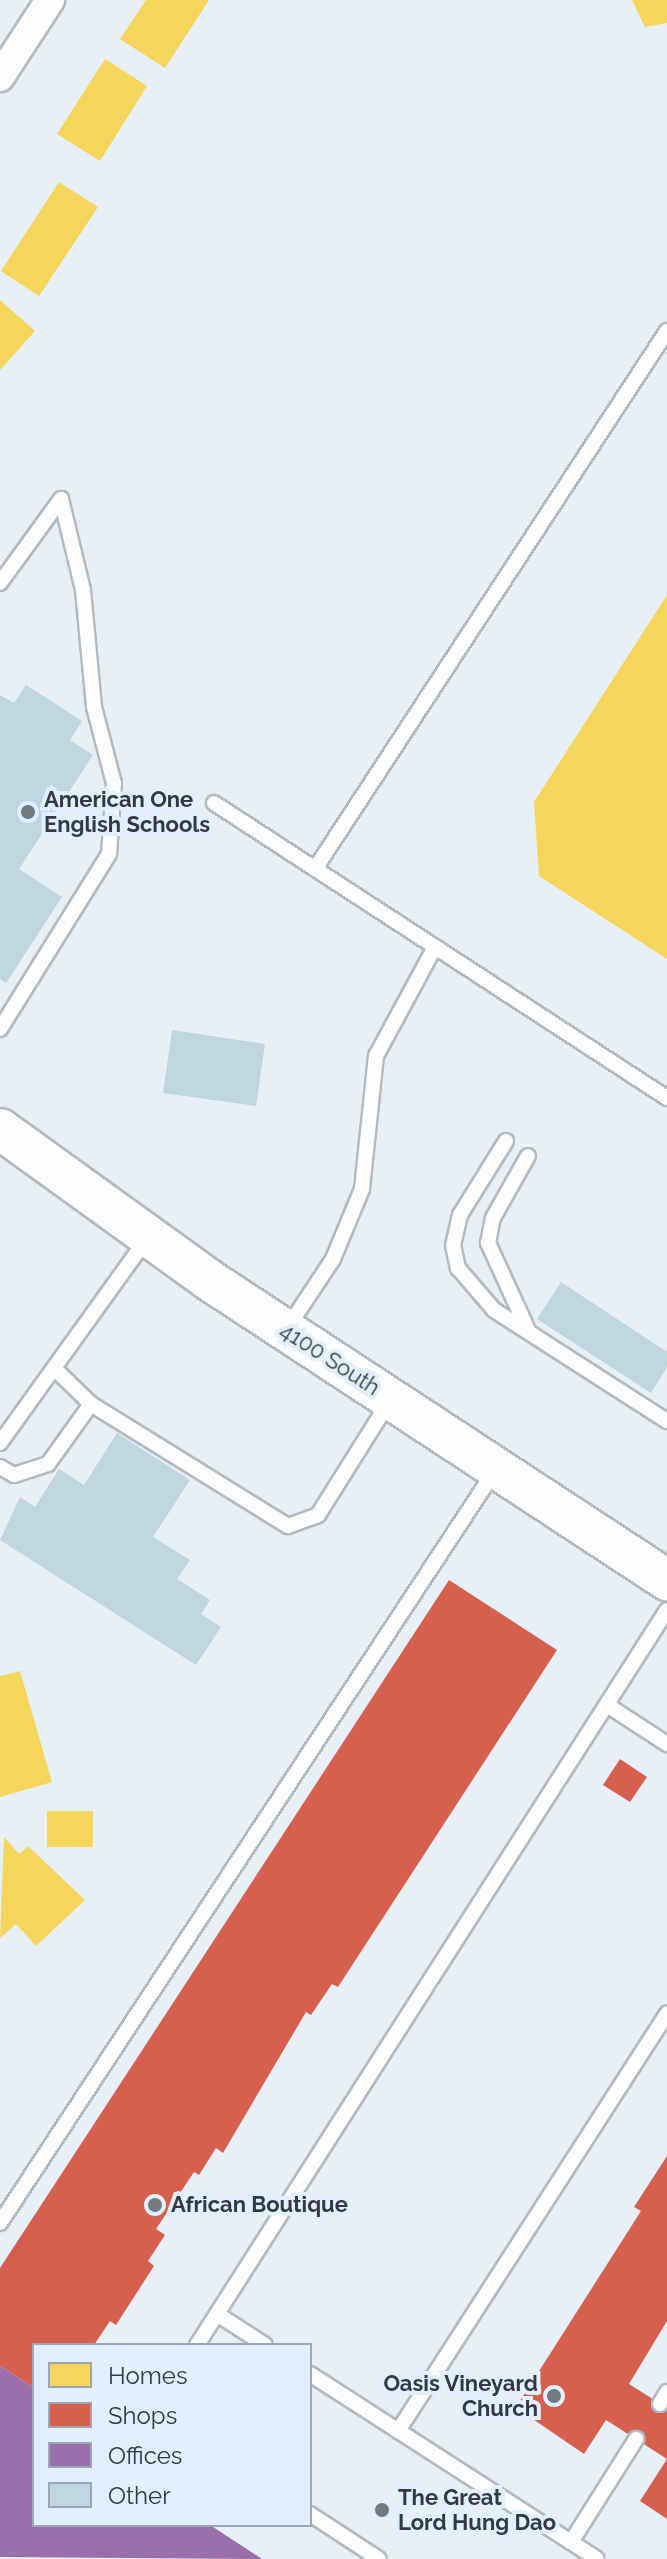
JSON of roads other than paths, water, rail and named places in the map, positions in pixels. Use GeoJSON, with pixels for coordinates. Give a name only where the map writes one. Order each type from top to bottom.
{"type":"FeatureCollection","features":[{"type":"Feature","properties":{"kind":"main road","name":"4100 South"},"geometry":{"type":"LineString","coordinates":[[0,1129],[148,1237],[390,1400],[667,1580]]}},
{"type":"Feature","properties":{"kind":"street"},"geometry":{"type":"LineString","coordinates":[[0,77],[50,0]]}},
{"type":"Feature","properties":{"kind":"lane"},"geometry":{"type":"LineString","coordinates":[[315,869],[667,331]]}},
{"type":"Feature","properties":{"kind":"lane"},"geometry":{"type":"LineString","coordinates":[[0,583],[61,499],[83,590],[94,707],[114,783],[109,854],[0,1029]]}},
{"type":"Feature","properties":{"kind":"lane"},"geometry":{"type":"LineString","coordinates":[[214,803],[667,1098]]}},
{"type":"Feature","properties":{"kind":"lane"},"geometry":{"type":"LineString","coordinates":[[286,1330],[333,1259],[362,1189],[376,1056],[435,947]]}},
{"type":"Feature","properties":{"kind":"lane"},"geometry":{"type":"LineString","coordinates":[[506,1141],[460,1215],[453,1245],[473,1291],[529,1332],[667,1421]]}},
{"type":"Feature","properties":{"kind":"lane"},"geometry":{"type":"LineString","coordinates":[[528,1156],[493,1218],[488,1243],[529,1332]]}},
{"type":"Feature","properties":{"kind":"lane"},"geometry":{"type":"LineString","coordinates":[[0,1443],[57,1371],[148,1237]]}},
{"type":"Feature","properties":{"kind":"lane"},"geometry":{"type":"LineString","coordinates":[[57,1371],[91,1404],[288,1526],[318,1515],[390,1400]]}},
{"type":"Feature","properties":{"kind":"lane"},"geometry":{"type":"LineString","coordinates":[[0,1467],[14,1475],[48,1464],[91,1404]]}},
{"type":"Feature","properties":{"kind":"lane"},"geometry":{"type":"LineString","coordinates":[[0,2223],[496,1468]]}},
{"type":"Feature","properties":{"kind":"lane"},"geometry":{"type":"LineString","coordinates":[[198,2343],[667,1610]]}},
{"type":"Feature","properties":{"kind":"lane"},"geometry":{"type":"LineString","coordinates":[[607,1705],[667,1744]]}},
{"type":"Feature","properties":{"kind":"lane"},"geometry":{"type":"LineString","coordinates":[[398,2431],[667,2013]]}},
{"type":"Feature","properties":{"kind":"lane"},"geometry":{"type":"LineString","coordinates":[[217,2314],[262,2343]]}},
{"type":"Feature","properties":{"kind":"lane"},"geometry":{"type":"LineString","coordinates":[[312,2375],[597,2559]]}},
{"type":"Feature","properties":{"kind":"lane"},"geometry":{"type":"LineString","coordinates":[[571,2542],[636,2439]]}},
{"type":"Feature","properties":{"kind":"lane"},"geometry":{"type":"LineString","coordinates":[[312,2515],[379,2559]]}},
{"type":"Feature","properties":{"kind":"place","name":"American One English Schools"},"geometry":{"type":"Point","coordinates":[28,812]}},
{"type":"Feature","properties":{"kind":"place","name":"African Boutique"},"geometry":{"type":"Point","coordinates":[155,2205]}},
{"type":"Feature","properties":{"kind":"place","name":"Oasis Vineyard Church"},"geometry":{"type":"Point","coordinates":[554,2396]}},
{"type":"Feature","properties":{"kind":"place","name":"The Great Lord Hung Dao"},"geometry":{"type":"Point","coordinates":[382,2510]}}]}
